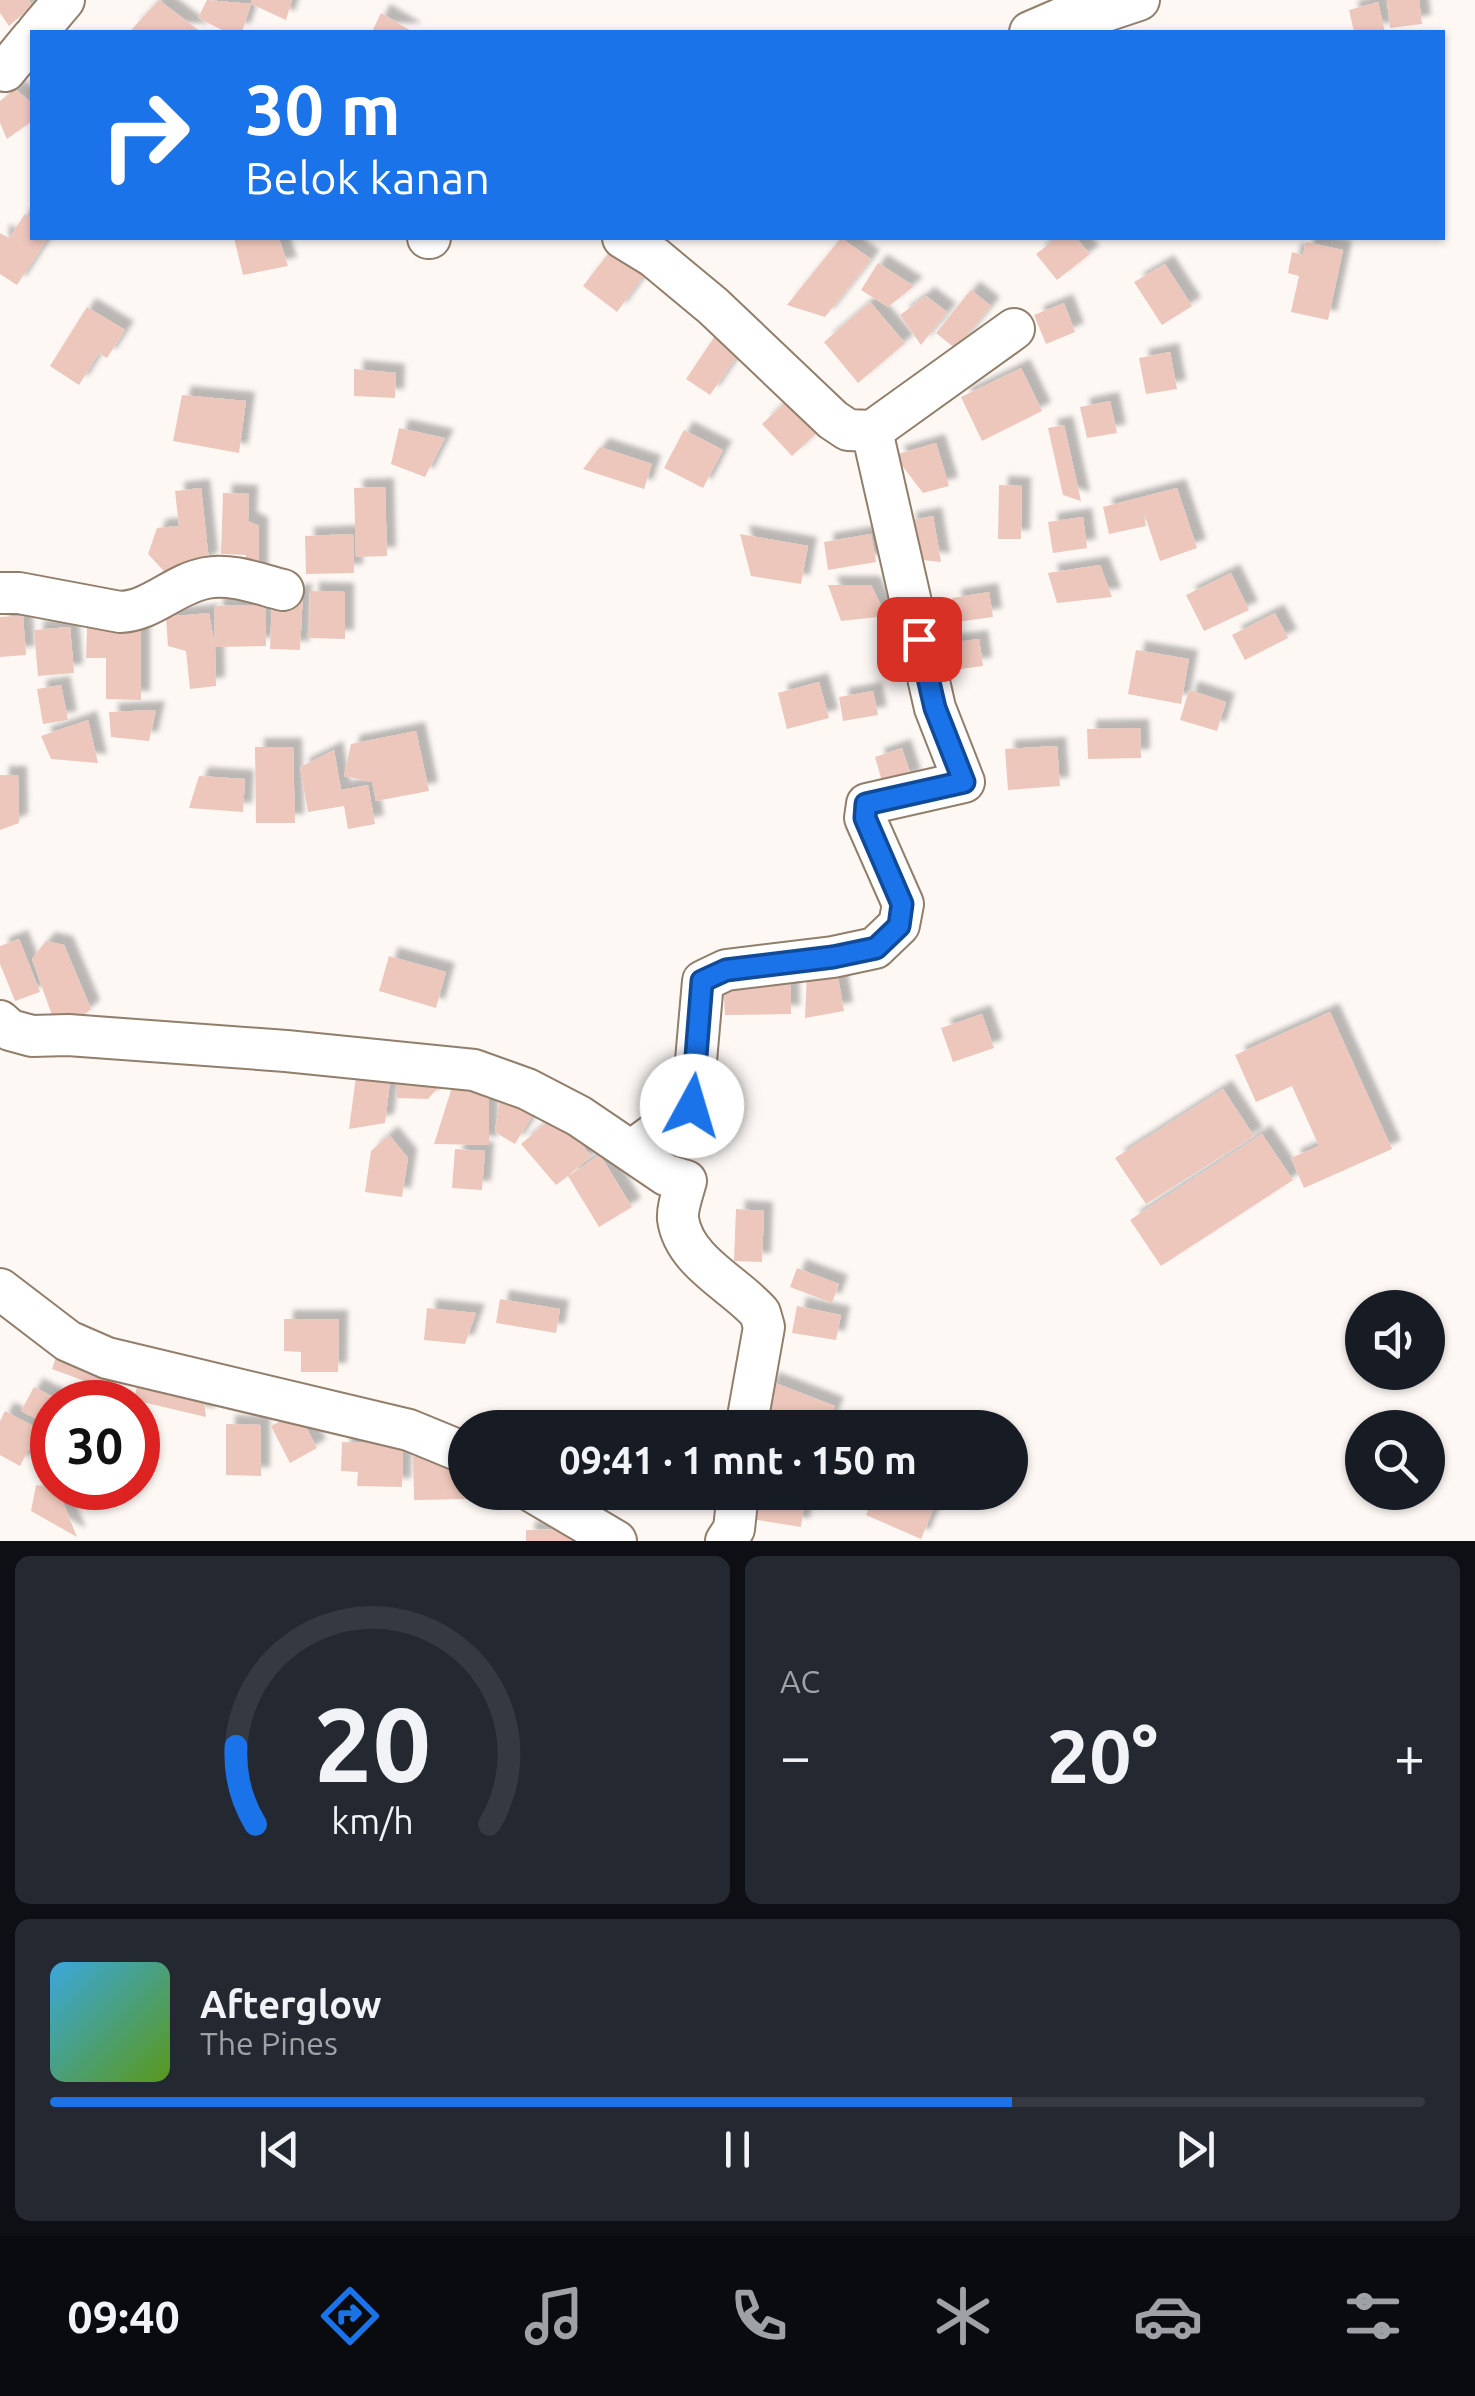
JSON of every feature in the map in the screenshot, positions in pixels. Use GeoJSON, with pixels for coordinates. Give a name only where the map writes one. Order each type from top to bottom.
{"type":"FeatureCollection","features":[{"type":"Feature","properties":{"kind":"street"},"geometry":{"type":"LineString","coordinates":[[39,30],[64,0]]}},
{"type":"Feature","properties":{"kind":"street"},"geometry":{"type":"LineString","coordinates":[[1035,30],[1073,9],[1138,0]]}},
{"type":"Feature","properties":{"kind":"street"},"geometry":{"type":"LineString","coordinates":[[13,77],[30,45]]}},
{"type":"Feature","properties":{"kind":"street"},"geometry":{"type":"LineString","coordinates":[[626,240],[654,257],[713,306],[848,430],[872,431],[1014,330]]}},
{"type":"Feature","properties":{"kind":"street"},"geometry":{"type":"LineString","coordinates":[[630,1151],[692,1106],[702,981],[726,970],[876,948],[899,926],[902,904],[865,818],[866,804],[964,782],[935,708],[872,431]]}},
{"type":"Feature","properties":{"kind":"street"},"geometry":{"type":"LineString","coordinates":[[0,593],[136,612],[206,578],[230,577],[283,590]]}},
{"type":"Feature","properties":{"kind":"street"},"geometry":{"type":"LineString","coordinates":[[0,1021],[10,1030],[32,1036],[68,1035],[286,1051],[474,1070],[527,1089],[579,1116],[666,1174],[686,1181],[677,1216],[684,1236],[694,1253],[760,1313],[764,1328],[749,1410]]}},
{"type":"Feature","properties":{"kind":"street"},"geometry":{"type":"LineString","coordinates":[[0,1289],[68,1341],[108,1358],[409,1430],[448,1446]]}},
{"type":"Feature","properties":{"kind":"street"},"geometry":{"type":"LineString","coordinates":[[563,1510],[616,1541]]}},
{"type":"Feature","properties":{"kind":"street"},"geometry":{"type":"LineString","coordinates":[[726,1541],[734,1529],[736,1510]]}},
{"type":"Feature","properties":{"kind":"building"},"geometry":{"type":"Polygon","coordinates":[[[0,0],[29,0],[32,6],[9,26],[0,13],[0,0]]]}},
{"type":"Feature","properties":{"kind":"building"},"geometry":{"type":"Polygon","coordinates":[[[159,0],[198,30],[131,30],[159,0]]]}},
{"type":"Feature","properties":{"kind":"building"},"geometry":{"type":"Polygon","coordinates":[[[207,0],[251,4],[243,30],[222,30],[198,18],[207,0]]]}},
{"type":"Feature","properties":{"kind":"building"},"geometry":{"type":"Polygon","coordinates":[[[252,0],[292,0],[286,20],[251,4],[252,0]]]}},
{"type":"Feature","properties":{"kind":"building"},"geometry":{"type":"Polygon","coordinates":[[[1387,0],[1419,0],[1422,24],[1390,28],[1387,0]]]}},
{"type":"Feature","properties":{"kind":"building"},"geometry":{"type":"Polygon","coordinates":[[[1378,2],[1385,30],[1354,30],[1349,10],[1378,2]]]}},
{"type":"Feature","properties":{"kind":"building"},"geometry":{"type":"Polygon","coordinates":[[[381,13],[410,30],[373,30],[381,13]]]}},
{"type":"Feature","properties":{"kind":"building"},"geometry":{"type":"Polygon","coordinates":[[[15,89],[30,101],[30,122],[7,139],[0,123],[0,101],[15,89]]]}},
{"type":"Feature","properties":{"kind":"building"},"geometry":{"type":"Polygon","coordinates":[[[25,214],[30,218],[30,240],[47,240],[17,285],[0,274],[0,233],[9,238],[25,214]]]}},
{"type":"Feature","properties":{"kind":"building"},"geometry":{"type":"Polygon","coordinates":[[[234,240],[280,240],[288,266],[243,275],[234,240]]]}},
{"type":"Feature","properties":{"kind":"building"},"geometry":{"type":"Polygon","coordinates":[[[839,240],[871,259],[825,317],[787,305],[839,240]]]}},
{"type":"Feature","properties":{"kind":"building"},"geometry":{"type":"Polygon","coordinates":[[[1054,240],[1078,240],[1090,254],[1057,280],[1036,254],[1054,240]]]}},
{"type":"Feature","properties":{"kind":"building"},"geometry":{"type":"Polygon","coordinates":[[[1306,242],[1343,250],[1328,320],[1291,312],[1299,276],[1288,273],[1292,252],[1303,255],[1306,242]]]}},
{"type":"Feature","properties":{"kind":"building"},"geometry":{"type":"Polygon","coordinates":[[[611,250],[644,275],[617,312],[583,286],[611,250]]]}},
{"type":"Feature","properties":{"kind":"building"},"geometry":{"type":"Polygon","coordinates":[[[878,263],[914,286],[888,307],[861,290],[878,263]]]}},
{"type":"Feature","properties":{"kind":"building"},"geometry":{"type":"Polygon","coordinates":[[[1165,264],[1192,306],[1162,325],[1134,282],[1165,264]]]}},
{"type":"Feature","properties":{"kind":"building"},"geometry":{"type":"Polygon","coordinates":[[[971,290],[991,306],[956,349],[936,333],[971,290]]]}},
{"type":"Feature","properties":{"kind":"building"},"geometry":{"type":"Polygon","coordinates":[[[926,296],[947,312],[921,345],[900,315],[926,296]]]}},
{"type":"Feature","properties":{"kind":"building"},"geometry":{"type":"Polygon","coordinates":[[[870,302],[905,343],[858,383],[824,342],[870,302]]]}},
{"type":"Feature","properties":{"kind":"building"},"geometry":{"type":"Polygon","coordinates":[[[1064,303],[1075,332],[1046,344],[1034,315],[1064,303]]]}},
{"type":"Feature","properties":{"kind":"building"},"geometry":{"type":"Polygon","coordinates":[[[87,307],[125,330],[107,358],[99,353],[79,385],[50,366],[87,307]]]}},
{"type":"Feature","properties":{"kind":"building"},"geometry":{"type":"Polygon","coordinates":[[[715,336],[739,353],[710,395],[686,379],[715,336]]]}},
{"type":"Feature","properties":{"kind":"building"},"geometry":{"type":"Polygon","coordinates":[[[1170,352],[1177,389],[1146,394],[1139,358],[1170,352]]]}},
{"type":"Feature","properties":{"kind":"building"},"geometry":{"type":"Polygon","coordinates":[[[1021,368],[1042,411],[982,441],[961,397],[1021,368]]]}},
{"type":"Feature","properties":{"kind":"building"},"geometry":{"type":"Polygon","coordinates":[[[354,369],[396,373],[395,398],[354,396],[354,369]]]}},
{"type":"Feature","properties":{"kind":"building"},"geometry":{"type":"Polygon","coordinates":[[[182,395],[246,401],[239,453],[173,441],[182,395]]]}},
{"type":"Feature","properties":{"kind":"building"},"geometry":{"type":"Polygon","coordinates":[[[791,397],[821,429],[792,456],[762,424],[791,397]]]}},
{"type":"Feature","properties":{"kind":"building"},"geometry":{"type":"Polygon","coordinates":[[[1110,401],[1117,433],[1087,438],[1080,407],[1110,401]]]}},
{"type":"Feature","properties":{"kind":"building"},"geometry":{"type":"Polygon","coordinates":[[[1064,425],[1081,501],[1063,495],[1048,428],[1064,425]]]}},
{"type":"Feature","properties":{"kind":"building"},"geometry":{"type":"Polygon","coordinates":[[[399,428],[445,438],[425,477],[391,464],[399,428]]]}},
{"type":"Feature","properties":{"kind":"building"},"geometry":{"type":"Polygon","coordinates":[[[684,430],[723,450],[703,488],[664,468],[684,430]]]}},
{"type":"Feature","properties":{"kind":"building"},"geometry":{"type":"Polygon","coordinates":[[[936,443],[949,486],[923,493],[894,455],[936,443]]]}},
{"type":"Feature","properties":{"kind":"building"},"geometry":{"type":"Polygon","coordinates":[[[600,447],[652,464],[644,489],[583,469],[600,447]]]}},
{"type":"Feature","properties":{"kind":"building"},"geometry":{"type":"Polygon","coordinates":[[[999,485],[1022,486],[1021,539],[998,539],[999,485]]]}},
{"type":"Feature","properties":{"kind":"building"},"geometry":{"type":"Polygon","coordinates":[[[385,487],[387,556],[356,557],[354,488],[385,487]]]}},
{"type":"Feature","properties":{"kind":"building"},"geometry":{"type":"Polygon","coordinates":[[[201,488],[209,561],[173,581],[148,554],[157,528],[179,526],[175,491],[201,488]]]}},
{"type":"Feature","properties":{"kind":"building"},"geometry":{"type":"Polygon","coordinates":[[[1177,488],[1197,548],[1160,561],[1143,510],[1146,526],[1109,534],[1103,507],[1177,488]]]}},
{"type":"Feature","properties":{"kind":"building"},"geometry":{"type":"Polygon","coordinates":[[[223,493],[249,494],[248,521],[259,526],[259,578],[245,573],[246,555],[221,554],[223,493]]]}},
{"type":"Feature","properties":{"kind":"building"},"geometry":{"type":"Polygon","coordinates":[[[933,516],[941,562],[913,559],[907,521],[933,516]]]}},
{"type":"Feature","properties":{"kind":"building"},"geometry":{"type":"Polygon","coordinates":[[[1083,517],[1087,548],[1053,553],[1048,522],[1083,517]]]}},
{"type":"Feature","properties":{"kind":"building"},"geometry":{"type":"Polygon","coordinates":[[[353,534],[354,573],[306,574],[305,536],[353,534]]]}},
{"type":"Feature","properties":{"kind":"building"},"geometry":{"type":"Polygon","coordinates":[[[740,534],[808,546],[801,584],[751,576],[740,534]]]}},
{"type":"Feature","properties":{"kind":"building"},"geometry":{"type":"Polygon","coordinates":[[[871,534],[876,562],[828,570],[824,542],[871,534]]]}},
{"type":"Feature","properties":{"kind":"building"},"geometry":{"type":"Polygon","coordinates":[[[1100,565],[1112,597],[1057,603],[1048,573],[1100,565]]]}},
{"type":"Feature","properties":{"kind":"building"},"geometry":{"type":"Polygon","coordinates":[[[1231,573],[1249,610],[1204,631],[1186,595],[1231,573]]]}},
{"type":"Feature","properties":{"kind":"building"},"geometry":{"type":"Polygon","coordinates":[[[828,585],[871,585],[886,616],[841,621],[828,585]]]}},
{"type":"Feature","properties":{"kind":"building"},"geometry":{"type":"Polygon","coordinates":[[[310,591],[345,592],[345,639],[309,638],[310,591]]]}},
{"type":"Feature","properties":{"kind":"building"},"geometry":{"type":"Polygon","coordinates":[[[303,592],[300,650],[270,649],[272,600],[303,592]]]}},
{"type":"Feature","properties":{"kind":"building"},"geometry":{"type":"Polygon","coordinates":[[[989,592],[993,617],[956,622],[952,598],[989,592]]]}},
{"type":"Feature","properties":{"kind":"building"},"geometry":{"type":"Polygon","coordinates":[[[265,605],[266,646],[215,647],[214,606],[265,605]]]}},
{"type":"Feature","properties":{"kind":"building"},"geometry":{"type":"Polygon","coordinates":[[[209,613],[216,686],[190,689],[186,651],[168,646],[166,617],[209,613]]]}},
{"type":"Feature","properties":{"kind":"building"},"geometry":{"type":"Polygon","coordinates":[[[1275,613],[1288,638],[1245,660],[1232,635],[1275,613]]]}},
{"type":"Feature","properties":{"kind":"building"},"geometry":{"type":"Polygon","coordinates":[[[23,616],[26,655],[0,657],[0,617],[23,616]]]}},
{"type":"Feature","properties":{"kind":"building"},"geometry":{"type":"Polygon","coordinates":[[[70,627],[74,673],[38,676],[34,630],[70,627]]]}},
{"type":"Feature","properties":{"kind":"building"},"geometry":{"type":"Polygon","coordinates":[[[87,628],[141,629],[141,700],[106,699],[106,658],[86,658],[87,628]]]}},
{"type":"Feature","properties":{"kind":"building"},"geometry":{"type":"Polygon","coordinates":[[[979,639],[983,666],[953,670],[949,643],[979,639]]]}},
{"type":"Feature","properties":{"kind":"building"},"geometry":{"type":"Polygon","coordinates":[[[1136,650],[1189,659],[1181,704],[1128,694],[1136,650]]]}},
{"type":"Feature","properties":{"kind":"building"},"geometry":{"type":"Polygon","coordinates":[[[819,682],[829,718],[787,729],[778,693],[819,682]]]}},
{"type":"Feature","properties":{"kind":"building"},"geometry":{"type":"Polygon","coordinates":[[[61,685],[68,720],[43,724],[37,689],[61,685]]]}},
{"type":"Feature","properties":{"kind":"building"},"geometry":{"type":"Polygon","coordinates":[[[1189,690],[1226,702],[1217,731],[1180,720],[1189,690]]]}},
{"type":"Feature","properties":{"kind":"building"},"geometry":{"type":"Polygon","coordinates":[[[873,691],[878,715],[843,721],[839,697],[873,691]]]}},
{"type":"Feature","properties":{"kind":"building"},"geometry":{"type":"Polygon","coordinates":[[[156,710],[149,741],[111,737],[109,712],[156,710]]]}},
{"type":"Feature","properties":{"kind":"building"},"geometry":{"type":"Polygon","coordinates":[[[88,720],[98,763],[51,759],[41,736],[88,720]]]}},
{"type":"Feature","properties":{"kind":"building"},"geometry":{"type":"Polygon","coordinates":[[[1140,728],[1141,758],[1088,759],[1087,729],[1140,728]]]}},
{"type":"Feature","properties":{"kind":"building"},"geometry":{"type":"Polygon","coordinates":[[[416,731],[429,791],[376,801],[372,782],[344,776],[351,744],[416,731]]]}},
{"type":"Feature","properties":{"kind":"building"},"geometry":{"type":"Polygon","coordinates":[[[1057,746],[1060,786],[1008,790],[1005,749],[1057,746]]]}},
{"type":"Feature","properties":{"kind":"building"},"geometry":{"type":"Polygon","coordinates":[[[255,747],[293,747],[295,823],[256,823],[255,747]]]}},
{"type":"Feature","properties":{"kind":"building"},"geometry":{"type":"Polygon","coordinates":[[[902,748],[912,779],[884,788],[875,757],[902,748]]]}},
{"type":"Feature","properties":{"kind":"building"},"geometry":{"type":"Polygon","coordinates":[[[334,750],[341,790],[368,785],[375,824],[348,829],[344,806],[308,812],[300,767],[334,750]]]}},
{"type":"Feature","properties":{"kind":"building"},"geometry":{"type":"Polygon","coordinates":[[[0,775],[18,775],[19,823],[0,830],[0,775]]]}},
{"type":"Feature","properties":{"kind":"building"},"geometry":{"type":"Polygon","coordinates":[[[199,776],[245,779],[243,812],[189,808],[199,776]]]}},
{"type":"Feature","properties":{"kind":"building"},"geometry":{"type":"Polygon","coordinates":[[[19,939],[40,992],[15,1001],[0,964],[0,946],[19,939]]]}},
{"type":"Feature","properties":{"kind":"building"},"geometry":{"type":"Polygon","coordinates":[[[46,941],[64,945],[91,1009],[59,1035],[32,959],[46,941]]]}},
{"type":"Feature","properties":{"kind":"building"},"geometry":{"type":"Polygon","coordinates":[[[389,956],[446,972],[436,1008],[379,991],[389,956]]]}},
{"type":"Feature","properties":{"kind":"building"},"geometry":{"type":"Polygon","coordinates":[[[836,966],[844,1011],[805,1018],[807,971],[836,966]]]}},
{"type":"Feature","properties":{"kind":"building"},"geometry":{"type":"Polygon","coordinates":[[[790,980],[791,1014],[725,1015],[723,982],[790,980]]]}},
{"type":"Feature","properties":{"kind":"building"},"geometry":{"type":"Polygon","coordinates":[[[1330,1012],[1392,1149],[1304,1188],[1291,1158],[1319,1146],[1292,1086],[1256,1102],[1235,1055],[1330,1012]]]}},
{"type":"Feature","properties":{"kind":"building"},"geometry":{"type":"Polygon","coordinates":[[[982,1014],[994,1048],[953,1062],[941,1028],[982,1014]]]}},
{"type":"Feature","properties":{"kind":"building"},"geometry":{"type":"Polygon","coordinates":[[[357,1069],[391,1073],[385,1123],[349,1129],[357,1069]]]}},
{"type":"Feature","properties":{"kind":"building"},"geometry":{"type":"Polygon","coordinates":[[[397,1071],[449,1075],[428,1099],[397,1098],[397,1071]]]}},
{"type":"Feature","properties":{"kind":"building"},"geometry":{"type":"Polygon","coordinates":[[[454,1081],[489,1081],[489,1145],[434,1144],[454,1081]]]}},
{"type":"Feature","properties":{"kind":"building"},"geometry":{"type":"Polygon","coordinates":[[[1223,1089],[1254,1136],[1146,1204],[1115,1158],[1223,1089]]]}},
{"type":"Feature","properties":{"kind":"building"},"geometry":{"type":"Polygon","coordinates":[[[501,1090],[535,1111],[515,1144],[495,1132],[501,1090]]]}},
{"type":"Feature","properties":{"kind":"building"},"geometry":{"type":"Polygon","coordinates":[[[563,1122],[591,1156],[556,1185],[521,1144],[546,1123],[563,1122]]]}},
{"type":"Feature","properties":{"kind":"building"},"geometry":{"type":"Polygon","coordinates":[[[1262,1134],[1293,1180],[1161,1266],[1130,1220],[1262,1134]]]}},
{"type":"Feature","properties":{"kind":"building"},"geometry":{"type":"Polygon","coordinates":[[[389,1135],[408,1158],[402,1197],[365,1192],[371,1151],[389,1135]]]}},
{"type":"Feature","properties":{"kind":"building"},"geometry":{"type":"Polygon","coordinates":[[[455,1149],[485,1151],[482,1190],[452,1188],[455,1149]]]}},
{"type":"Feature","properties":{"kind":"building"},"geometry":{"type":"Polygon","coordinates":[[[600,1155],[632,1207],[599,1227],[568,1176],[600,1155]]]}},
{"type":"Feature","properties":{"kind":"building"},"geometry":{"type":"Polygon","coordinates":[[[736,1209],[764,1211],[762,1262],[734,1261],[736,1209]]]}},
{"type":"Feature","properties":{"kind":"building"},"geometry":{"type":"Polygon","coordinates":[[[797,1268],[839,1284],[832,1303],[790,1287],[797,1268]]]}},
{"type":"Feature","properties":{"kind":"building"},"geometry":{"type":"Polygon","coordinates":[[[500,1299],[560,1309],[556,1333],[496,1323],[500,1299]]]}},
{"type":"Feature","properties":{"kind":"building"},"geometry":{"type":"Polygon","coordinates":[[[797,1306],[841,1315],[836,1340],[792,1333],[797,1306]]]}},
{"type":"Feature","properties":{"kind":"building"},"geometry":{"type":"Polygon","coordinates":[[[427,1308],[476,1313],[465,1344],[424,1340],[427,1308]]]}},
{"type":"Feature","properties":{"kind":"building"},"geometry":{"type":"Polygon","coordinates":[[[284,1319],[339,1319],[338,1372],[301,1372],[301,1352],[284,1351],[284,1319]]]}},
{"type":"Feature","properties":{"kind":"building"},"geometry":{"type":"Polygon","coordinates":[[[59,1348],[111,1367],[112,1380],[82,1380],[52,1369],[59,1348]]]}},
{"type":"Feature","properties":{"kind":"building"},"geometry":{"type":"Polygon","coordinates":[[[770,1381],[835,1406],[833,1410],[759,1408],[770,1381]]]}},
{"type":"Feature","properties":{"kind":"building"},"geometry":{"type":"Polygon","coordinates":[[[160,1382],[203,1391],[206,1417],[160,1406],[160,1382]]]}},
{"type":"Feature","properties":{"kind":"building"},"geometry":{"type":"Polygon","coordinates":[[[30,1394],[30,1416],[21,1411],[30,1394]]]}},
{"type":"Feature","properties":{"kind":"building"},"geometry":{"type":"Polygon","coordinates":[[[5,1411],[30,1424],[30,1447],[20,1466],[0,1455],[0,1421],[5,1411]]]}},
{"type":"Feature","properties":{"kind":"building"},"geometry":{"type":"Polygon","coordinates":[[[298,1412],[317,1448],[290,1463],[271,1426],[298,1412]]]}},
{"type":"Feature","properties":{"kind":"building"},"geometry":{"type":"Polygon","coordinates":[[[226,1424],[261,1425],[261,1476],[226,1475],[226,1424]]]}},
{"type":"Feature","properties":{"kind":"building"},"geometry":{"type":"Polygon","coordinates":[[[342,1442],[403,1444],[402,1487],[357,1486],[358,1472],[341,1471],[342,1442]]]}},
{"type":"Feature","properties":{"kind":"building"},"geometry":{"type":"Polygon","coordinates":[[[413,1456],[448,1460],[448,1499],[414,1500],[413,1456]]]}},
{"type":"Feature","properties":{"kind":"building"},"geometry":{"type":"Polygon","coordinates":[[[66,1510],[77,1537],[31,1511],[66,1510]]]}},
{"type":"Feature","properties":{"kind":"building"},"geometry":{"type":"Polygon","coordinates":[[[747,1510],[803,1510],[801,1527],[745,1518],[747,1510]]]}},
{"type":"Feature","properties":{"kind":"building"},"geometry":{"type":"Polygon","coordinates":[[[868,1510],[933,1510],[921,1539],[866,1515],[868,1510]]]}},
{"type":"Feature","properties":{"kind":"building"},"geometry":{"type":"Polygon","coordinates":[[[579,1529],[580,1541],[526,1541],[526,1530],[579,1529]]]}},
{"type":"Feature","properties":{"kind":"route"},"geometry":{"type":"LineString","coordinates":[[692,1106],[702,981],[726,970],[876,948],[899,926],[902,904],[865,818],[866,804],[964,782],[935,708],[919,639]]}}]}
